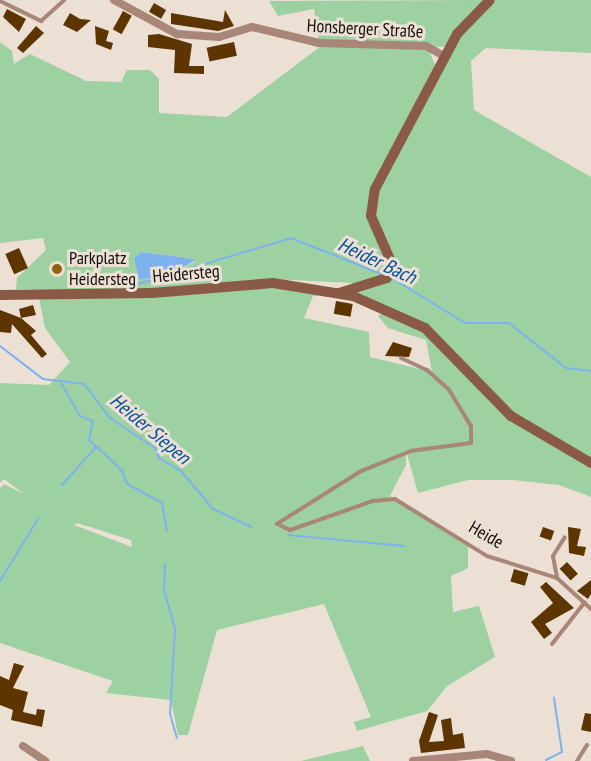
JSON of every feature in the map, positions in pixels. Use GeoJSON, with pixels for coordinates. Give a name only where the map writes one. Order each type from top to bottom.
{"type":"FeatureCollection","features":[{"type":"Feature","properties":{"kind":"main road"},"geometry":{"type":"LineString","coordinates":[[339,292],[388,276],[389,257],[372,220],[375,189],[444,56],[464,24],[490,0]]}},
{"type":"Feature","properties":{"kind":"main road","name":"Heidersteg"},"geometry":{"type":"LineString","coordinates":[[0,295],[152,293],[273,283],[339,292]]}},
{"type":"Feature","properties":{"kind":"main road"},"geometry":{"type":"LineString","coordinates":[[339,292],[382,305],[425,328],[511,416],[591,464]]}},
{"type":"Feature","properties":{"kind":"street","name":"Honsberger Straße"},"geometry":{"type":"LineString","coordinates":[[114,0],[177,34],[219,37],[252,27],[319,43],[426,46],[444,56]]}},
{"type":"Feature","properties":{"kind":"street"},"geometry":{"type":"LineString","coordinates":[[23,746],[45,761]]}},
{"type":"Feature","properties":{"kind":"street"},"geometry":{"type":"LineString","coordinates":[[413,761],[487,754],[511,761]]}},
{"type":"Feature","properties":{"kind":"lane"},"geometry":{"type":"LineString","coordinates":[[0,1],[41,21],[64,0]]}},
{"type":"Feature","properties":{"kind":"lane","name":"Heide"},"geometry":{"type":"LineString","coordinates":[[401,358],[427,370],[449,390],[471,426],[471,443],[411,452],[361,471],[277,524],[290,530],[380,499],[406,503],[487,556],[557,578],[590,606]]}},
{"type":"Feature","properties":{"kind":"lane"},"geometry":{"type":"LineString","coordinates":[[557,578],[553,556],[565,537]]}},
{"type":"Feature","properties":{"kind":"lane"},"geometry":{"type":"LineString","coordinates":[[552,644],[585,602]]}},
{"type":"Feature","properties":{"kind":"lane"},"geometry":{"type":"LineString","coordinates":[[577,761],[587,745]]}},
{"type":"Feature","properties":{"kind":"green space"},"geometry":{"type":"Polygon","coordinates":[[[489,0],[444,47],[319,41],[314,9],[278,16],[269,1],[489,0]]]}},
{"type":"Feature","properties":{"kind":"green space"},"geometry":{"type":"Polygon","coordinates":[[[495,0],[591,0],[591,53],[486,48],[471,61],[474,110],[591,177],[591,463],[550,440],[591,465],[591,497],[559,485],[513,480],[468,480],[418,493],[407,454],[450,446],[406,452],[406,465],[390,496],[468,546],[468,568],[451,576],[453,612],[479,606],[495,657],[447,686],[427,711],[357,731],[354,722],[371,717],[324,604],[217,630],[188,735],[178,735],[171,700],[106,693],[113,681],[0,643],[0,488],[4,484],[24,494],[4,479],[0,483],[0,383],[49,385],[70,362],[45,328],[39,298],[146,297],[273,287],[334,294],[313,296],[304,318],[369,332],[370,357],[432,372],[426,340],[388,328],[378,316],[388,308],[339,293],[346,287],[374,286],[387,279],[390,259],[378,235],[389,263],[384,279],[373,284],[272,279],[145,291],[16,289],[17,278],[46,250],[43,238],[0,243],[0,42],[12,51],[14,64],[30,54],[86,81],[121,82],[127,70],[150,70],[159,79],[159,113],[227,117],[321,46],[428,49],[436,67],[384,162],[372,192],[370,216],[377,235],[371,207],[384,165],[468,25],[495,0]],[[141,252],[134,258],[139,280],[169,275],[196,261],[180,257],[141,252]],[[77,523],[74,525],[132,547],[131,540],[77,523]]]}},
{"type":"Feature","properties":{"kind":"green space"},"geometry":{"type":"Polygon","coordinates":[[[363,746],[370,761],[301,761],[363,746]]]}},
{"type":"Feature","properties":{"kind":"water"},"geometry":{"type":"Polygon","coordinates":[[[141,252],[196,260],[169,275],[139,280],[134,258],[141,252]]]}},
{"type":"Feature","properties":{"kind":"building"},"geometry":{"type":"Polygon","coordinates":[[[154,3],[166,10],[161,19],[149,12],[154,3]]]}},
{"type":"Feature","properties":{"kind":"building"},"geometry":{"type":"Polygon","coordinates":[[[7,9],[26,19],[19,32],[3,17],[7,9]]]}},
{"type":"Feature","properties":{"kind":"building"},"geometry":{"type":"Polygon","coordinates":[[[225,10],[234,26],[218,31],[171,24],[171,13],[223,22],[225,10]]]}},
{"type":"Feature","properties":{"kind":"building"},"geometry":{"type":"Polygon","coordinates":[[[123,11],[132,16],[122,34],[113,29],[123,11]]]}},
{"type":"Feature","properties":{"kind":"building"},"geometry":{"type":"Polygon","coordinates":[[[70,13],[80,19],[91,20],[77,32],[63,25],[70,13]]]}},
{"type":"Feature","properties":{"kind":"building"},"geometry":{"type":"Polygon","coordinates":[[[36,26],[44,33],[23,53],[17,48],[36,26]]]}},
{"type":"Feature","properties":{"kind":"building"},"geometry":{"type":"Polygon","coordinates":[[[95,26],[109,31],[106,41],[113,43],[111,50],[96,44],[95,26]]]}},
{"type":"Feature","properties":{"kind":"building"},"geometry":{"type":"Polygon","coordinates":[[[159,34],[192,44],[189,66],[204,66],[204,74],[174,73],[175,50],[148,47],[148,35],[159,34]]]}},
{"type":"Feature","properties":{"kind":"building"},"geometry":{"type":"Polygon","coordinates":[[[234,42],[237,56],[210,62],[207,48],[234,42]]]}},
{"type":"Feature","properties":{"kind":"building"},"geometry":{"type":"Polygon","coordinates":[[[19,248],[28,268],[14,274],[5,254],[19,248]]]}},
{"type":"Feature","properties":{"kind":"building"},"geometry":{"type":"Polygon","coordinates":[[[336,301],[353,304],[350,317],[334,314],[336,301]]]}},
{"type":"Feature","properties":{"kind":"building"},"geometry":{"type":"Polygon","coordinates":[[[33,305],[36,315],[21,318],[19,309],[33,305]]]}},
{"type":"Feature","properties":{"kind":"building"},"geometry":{"type":"Polygon","coordinates":[[[0,310],[21,318],[36,331],[31,335],[47,354],[42,358],[12,324],[11,333],[0,332],[0,310]]]}},
{"type":"Feature","properties":{"kind":"building"},"geometry":{"type":"Polygon","coordinates":[[[393,342],[412,348],[409,357],[385,356],[393,342]]]}},
{"type":"Feature","properties":{"kind":"building"},"geometry":{"type":"Polygon","coordinates":[[[543,527],[554,531],[551,541],[540,536],[543,527]]]}},
{"type":"Feature","properties":{"kind":"building"},"geometry":{"type":"Polygon","coordinates":[[[568,527],[581,529],[577,546],[586,547],[584,556],[569,553],[568,527]]]}},
{"type":"Feature","properties":{"kind":"building"},"geometry":{"type":"Polygon","coordinates":[[[567,562],[578,574],[571,581],[560,569],[567,562]]]}},
{"type":"Feature","properties":{"kind":"building"},"geometry":{"type":"Polygon","coordinates":[[[514,569],[528,573],[525,586],[510,581],[514,569]]]}},
{"type":"Feature","properties":{"kind":"building"},"geometry":{"type":"Polygon","coordinates":[[[591,580],[591,594],[588,599],[577,591],[591,580]]]}},
{"type":"Feature","properties":{"kind":"building"},"geometry":{"type":"Polygon","coordinates":[[[546,582],[574,608],[545,624],[552,633],[544,639],[531,622],[553,603],[540,587],[546,582]]]}},
{"type":"Feature","properties":{"kind":"building"},"geometry":{"type":"Polygon","coordinates":[[[14,663],[24,666],[13,688],[28,692],[23,712],[36,715],[37,709],[45,710],[42,727],[11,720],[13,710],[0,705],[0,676],[9,680],[14,663]]]}},
{"type":"Feature","properties":{"kind":"building"},"geometry":{"type":"Polygon","coordinates":[[[429,712],[438,715],[429,742],[444,741],[441,720],[451,718],[453,735],[463,733],[465,748],[421,753],[419,741],[429,712]]]}},
{"type":"Feature","properties":{"kind":"building"},"geometry":{"type":"Polygon","coordinates":[[[585,713],[591,714],[591,732],[581,730],[585,713]]]}},
{"type":"Feature","properties":{"kind":"waterway","name":"Heider Bach"},"geometry":{"type":"LineString","coordinates":[[138,284],[291,238],[384,275]]}},
{"type":"Feature","properties":{"kind":"waterway","name":"Heider Bach"},"geometry":{"type":"LineString","coordinates":[[390,277],[465,323],[509,323],[566,368],[591,371]]}},
{"type":"Feature","properties":{"kind":"waterway","name":"Heider Siepen"},"geometry":{"type":"LineString","coordinates":[[0,346],[43,379],[84,384],[110,418],[155,448],[159,458],[182,472],[213,509],[252,527]]}},
{"type":"Feature","properties":{"kind":"waterway"},"geometry":{"type":"LineString","coordinates":[[61,383],[80,416],[93,421],[89,440],[96,447],[62,485]]}},
{"type":"Feature","properties":{"kind":"waterway"},"geometry":{"type":"LineString","coordinates":[[97,447],[122,470],[127,484],[162,503],[167,531]]}},
{"type":"Feature","properties":{"kind":"waterway"},"geometry":{"type":"LineString","coordinates":[[0,581],[38,519]]}},
{"type":"Feature","properties":{"kind":"waterway","name":"Heider Siepen"},"geometry":{"type":"LineString","coordinates":[[288,535],[403,546]]}},
{"type":"Feature","properties":{"kind":"waterway"},"geometry":{"type":"LineString","coordinates":[[165,564],[164,590],[175,628],[170,714],[177,738]]}},
{"type":"Feature","properties":{"kind":"waterway","name":"Heider Siepen"},"geometry":{"type":"LineString","coordinates":[[546,760],[562,752],[554,698]]}},
{"type":"Feature","properties":{"kind":"place","name":"Parkplatz Heidersteg"},"geometry":{"type":"Point","coordinates":[57,269]}}]}
